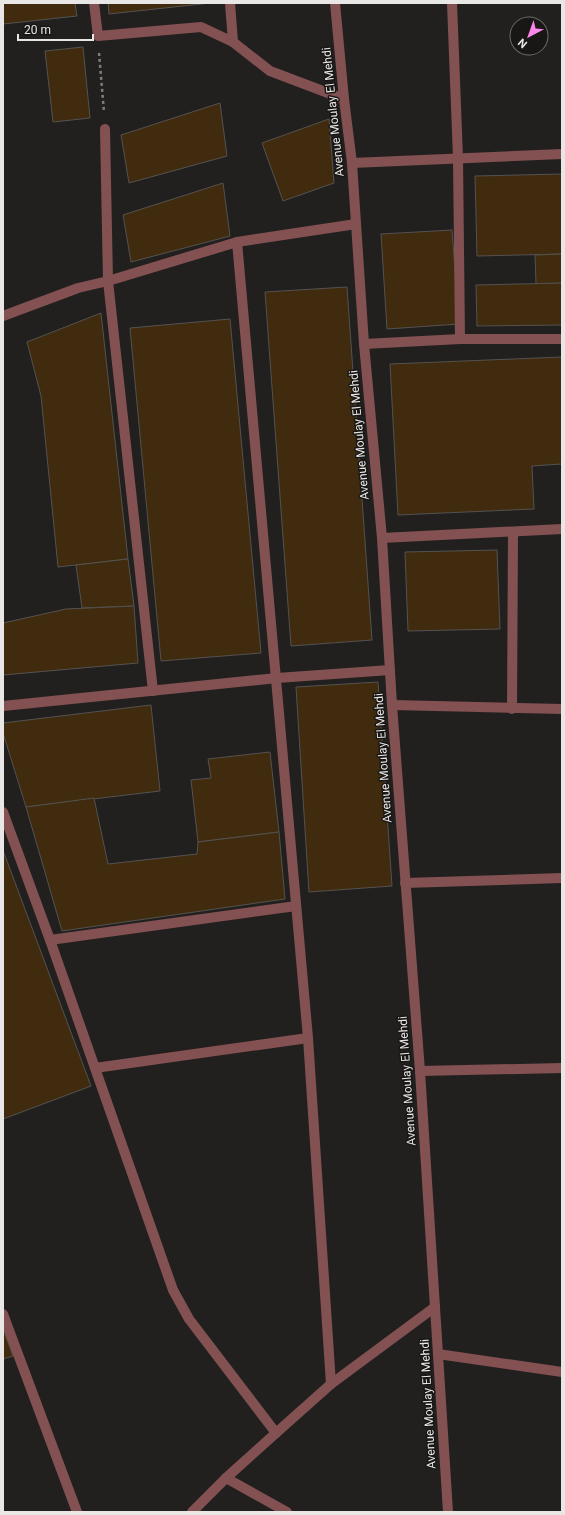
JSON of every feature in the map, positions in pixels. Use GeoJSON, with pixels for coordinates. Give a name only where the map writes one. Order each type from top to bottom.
{"type":"FeatureCollection","features":[{"type":"Feature","properties":{"kind":"street"},"geometry":{"type":"LineString","coordinates":[[94,3],[98,36],[202,26],[234,42],[270,70],[344,99]]}},
{"type":"Feature","properties":{"kind":"street"},"geometry":{"type":"LineString","coordinates":[[230,3],[234,42]]}},
{"type":"Feature","properties":{"kind":"street","name":"Avenue Moulay El Mehdi"},"geometry":{"type":"LineString","coordinates":[[335,3],[352,163],[364,344],[382,538],[392,705],[420,1071],[436,1307],[448,1512]]}},
{"type":"Feature","properties":{"kind":"street"},"geometry":{"type":"LineString","coordinates":[[452,3],[458,158],[460,339]]}},
{"type":"Feature","properties":{"kind":"street"},"geometry":{"type":"LineString","coordinates":[[105,129],[108,281],[153,691]]}},
{"type":"Feature","properties":{"kind":"street"},"geometry":{"type":"LineString","coordinates":[[352,163],[562,154]]}},
{"type":"Feature","properties":{"kind":"street"},"geometry":{"type":"LineString","coordinates":[[3,316],[78,288],[108,281],[237,242],[356,224]]}},
{"type":"Feature","properties":{"kind":"street"},"geometry":{"type":"LineString","coordinates":[[237,242],[308,1038],[331,1384]]}},
{"type":"Feature","properties":{"kind":"street"},"geometry":{"type":"LineString","coordinates":[[364,344],[460,339],[562,339]]}},
{"type":"Feature","properties":{"kind":"street"},"geometry":{"type":"LineString","coordinates":[[382,538],[562,529]]}},
{"type":"Feature","properties":{"kind":"street"},"geometry":{"type":"LineString","coordinates":[[512,709],[513,532]]}},
{"type":"Feature","properties":{"kind":"street"},"geometry":{"type":"LineString","coordinates":[[3,706],[276,678],[390,670]]}},
{"type":"Feature","properties":{"kind":"street"},"geometry":{"type":"LineString","coordinates":[[392,705],[562,709]]}},
{"type":"Feature","properties":{"kind":"street"},"geometry":{"type":"LineString","coordinates":[[3,812],[50,940],[173,1290],[189,1319],[276,1433]]}},
{"type":"Feature","properties":{"kind":"street"},"geometry":{"type":"LineString","coordinates":[[405,883],[562,878]]}},
{"type":"Feature","properties":{"kind":"street"},"geometry":{"type":"LineString","coordinates":[[50,940],[296,906]]}},
{"type":"Feature","properties":{"kind":"street"},"geometry":{"type":"LineString","coordinates":[[95,1068],[308,1038]]}},
{"type":"Feature","properties":{"kind":"street"},"geometry":{"type":"LineString","coordinates":[[420,1071],[562,1068]]}},
{"type":"Feature","properties":{"kind":"street"},"geometry":{"type":"LineString","coordinates":[[192,1512],[226,1478],[331,1384],[436,1307]]}},
{"type":"Feature","properties":{"kind":"street"},"geometry":{"type":"LineString","coordinates":[[3,1314],[77,1512]]}},
{"type":"Feature","properties":{"kind":"street"},"geometry":{"type":"LineString","coordinates":[[438,1354],[562,1372]]}},
{"type":"Feature","properties":{"kind":"street"},"geometry":{"type":"LineString","coordinates":[[226,1478],[287,1512]]}},
{"type":"Feature","properties":{"kind":"path"},"geometry":{"type":"LineString","coordinates":[[98,36],[105,129]]}},
{"type":"Feature","properties":{"kind":"building"},"geometry":{"type":"Polygon","coordinates":[[[3,3],[75,3],[77,16],[3,24],[3,3]]]}},
{"type":"Feature","properties":{"kind":"building"},"geometry":{"type":"Polygon","coordinates":[[[108,3],[211,3],[109,14],[108,3]]]}},
{"type":"Feature","properties":{"kind":"building"},"geometry":{"type":"Polygon","coordinates":[[[83,47],[90,118],[53,122],[45,51],[83,47]]]}},
{"type":"Feature","properties":{"kind":"building"},"geometry":{"type":"Polygon","coordinates":[[[220,103],[227,156],[129,183],[121,135],[220,103]]]}},
{"type":"Feature","properties":{"kind":"building"},"geometry":{"type":"Polygon","coordinates":[[[329,119],[334,183],[283,201],[262,143],[329,119]]]}},
{"type":"Feature","properties":{"kind":"building"},"geometry":{"type":"Polygon","coordinates":[[[562,174],[562,254],[477,256],[475,176],[562,174]]]}},
{"type":"Feature","properties":{"kind":"building"},"geometry":{"type":"Polygon","coordinates":[[[223,183],[230,236],[131,262],[123,215],[223,183]]]}},
{"type":"Feature","properties":{"kind":"building"},"geometry":{"type":"Polygon","coordinates":[[[452,230],[459,324],[387,329],[381,234],[452,230]]]}},
{"type":"Feature","properties":{"kind":"building"},"geometry":{"type":"Polygon","coordinates":[[[562,254],[562,283],[536,284],[535,255],[562,254]]]}},
{"type":"Feature","properties":{"kind":"building"},"geometry":{"type":"Polygon","coordinates":[[[562,283],[562,325],[477,326],[476,285],[562,283]]]}},
{"type":"Feature","properties":{"kind":"building"},"geometry":{"type":"Polygon","coordinates":[[[347,287],[372,640],[291,646],[265,292],[347,287]]]}},
{"type":"Feature","properties":{"kind":"building"},"geometry":{"type":"Polygon","coordinates":[[[101,313],[128,559],[58,567],[41,396],[27,342],[101,313]]]}},
{"type":"Feature","properties":{"kind":"building"},"geometry":{"type":"Polygon","coordinates":[[[230,319],[261,653],[161,661],[130,328],[230,319]]]}},
{"type":"Feature","properties":{"kind":"building"},"geometry":{"type":"Polygon","coordinates":[[[562,357],[562,464],[532,466],[534,509],[398,515],[390,364],[562,357]]]}},
{"type":"Feature","properties":{"kind":"building"},"geometry":{"type":"Polygon","coordinates":[[[497,550],[500,629],[408,631],[405,552],[497,550]]]}},
{"type":"Feature","properties":{"kind":"building"},"geometry":{"type":"Polygon","coordinates":[[[128,559],[134,606],[82,608],[76,565],[128,559]]]}},
{"type":"Feature","properties":{"kind":"building"},"geometry":{"type":"Polygon","coordinates":[[[134,606],[138,663],[3,675],[3,623],[66,609],[134,606]]]}},
{"type":"Feature","properties":{"kind":"building"},"geometry":{"type":"Polygon","coordinates":[[[378,682],[392,886],[309,892],[296,687],[378,682]]]}},
{"type":"Feature","properties":{"kind":"building"},"geometry":{"type":"Polygon","coordinates":[[[151,705],[160,791],[26,807],[3,733],[3,723],[151,705]]]}},
{"type":"Feature","properties":{"kind":"building"},"geometry":{"type":"Polygon","coordinates":[[[270,752],[279,832],[198,842],[191,780],[211,778],[208,759],[270,752]]]}},
{"type":"Feature","properties":{"kind":"building"},"geometry":{"type":"Polygon","coordinates":[[[94,798],[108,864],[197,854],[198,842],[279,832],[285,899],[62,931],[26,807],[94,798]]]}},
{"type":"Feature","properties":{"kind":"building"},"geometry":{"type":"Polygon","coordinates":[[[3,853],[91,1086],[3,1119],[3,853]]]}},
{"type":"Feature","properties":{"kind":"building"},"geometry":{"type":"Polygon","coordinates":[[[3,1329],[13,1356],[3,1359],[3,1329]]]}}]}
